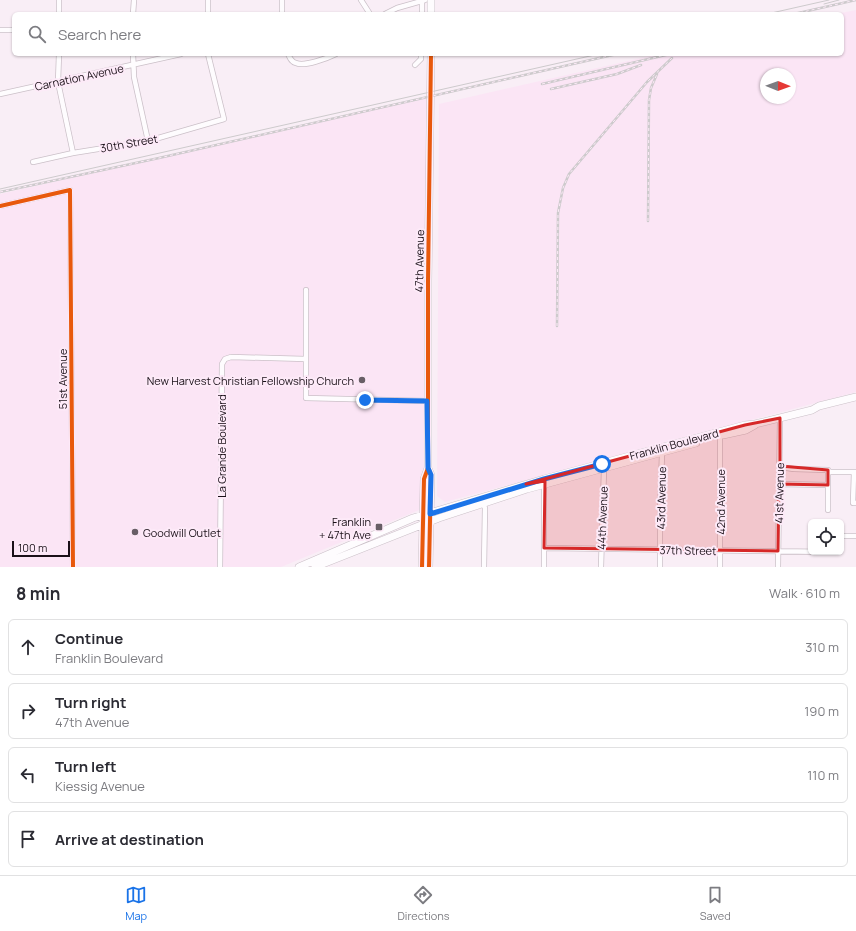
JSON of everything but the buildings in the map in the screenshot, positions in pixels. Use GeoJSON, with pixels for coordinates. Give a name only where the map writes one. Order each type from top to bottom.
{"type":"FeatureCollection","features":[{"type":"Feature","properties":{"kind":"main road"},"geometry":{"type":"LineString","coordinates":[[431,0],[431,12]]}},
{"type":"Feature","properties":{"kind":"main road","name":"47th Avenue"},"geometry":{"type":"LineString","coordinates":[[422,567],[424,479],[428,468],[427,401],[431,56]]}},
{"type":"Feature","properties":{"kind":"main road","name":"Franklin Boulevard"},"geometry":{"type":"LineString","coordinates":[[816,409],[819,406],[856,397]]}},
{"type":"Feature","properties":{"kind":"main road","name":"Franklin Boulevard"},"geometry":{"type":"LineString","coordinates":[[316,567],[422,524],[430,518],[526,484],[745,424],[755,424],[856,401]]}},
{"type":"Feature","properties":{"kind":"main road","name":"Franklin Boulevard"},"geometry":{"type":"LineString","coordinates":[[299,567],[413,518],[422,516],[430,518],[483,504],[567,478],[746,430],[755,424]]}},
{"type":"Feature","properties":{"kind":"main road","name":"47th Avenue"},"geometry":{"type":"LineString","coordinates":[[428,468],[431,475],[429,567]]}},
{"type":"Feature","properties":{"kind":"main road"},"geometry":{"type":"LineString","coordinates":[[496,500],[502,495],[521,488],[526,484],[535,484],[557,478],[567,478]]}},
{"type":"Feature","properties":{"kind":"street"},"geometry":{"type":"LineString","coordinates":[[59,0],[59,12]]}},
{"type":"Feature","properties":{"kind":"street"},"geometry":{"type":"LineString","coordinates":[[133,12],[134,0]]}},
{"type":"Feature","properties":{"kind":"street"},"geometry":{"type":"LineString","coordinates":[[208,0],[208,12]]}},
{"type":"Feature","properties":{"kind":"street"},"geometry":{"type":"LineString","coordinates":[[282,0],[282,12]]}},
{"type":"Feature","properties":{"kind":"street"},"geometry":{"type":"LineString","coordinates":[[361,0],[369,12]]}},
{"type":"Feature","properties":{"kind":"street"},"geometry":{"type":"LineString","coordinates":[[389,12],[424,0],[422,12]]}},
{"type":"Feature","properties":{"kind":"street"},"geometry":{"type":"LineString","coordinates":[[0,30],[12,30]]}},
{"type":"Feature","properties":{"kind":"street"},"geometry":{"type":"LineString","coordinates":[[59,56],[58,82],[73,153]]}},
{"type":"Feature","properties":{"kind":"street"},"geometry":{"type":"LineString","coordinates":[[133,56],[134,77],[148,141]]}},
{"type":"Feature","properties":{"kind":"street","name":"Carnation Avenue"},"geometry":{"type":"LineString","coordinates":[[0,94],[172,56]]}},
{"type":"Feature","properties":{"kind":"street","name":"30th Street"},"geometry":{"type":"LineString","coordinates":[[33,162],[73,153],[148,141],[224,120],[208,56]]}},
{"type":"Feature","properties":{"kind":"street"},"geometry":{"type":"LineString","coordinates":[[289,56],[295,63],[302,64],[331,56]]}},
{"type":"Feature","properties":{"kind":"street"},"geometry":{"type":"LineString","coordinates":[[415,65],[421,59],[421,56]]}},
{"type":"Feature","properties":{"kind":"street","name":"51st Avenue"},"geometry":{"type":"LineString","coordinates":[[0,206],[70,190],[73,567]]}},
{"type":"Feature","properties":{"kind":"street"},"geometry":{"type":"LineString","coordinates":[[306,290],[306,398],[427,401]]}},
{"type":"Feature","properties":{"kind":"street","name":"La Grande Boulevard"},"geometry":{"type":"LineString","coordinates":[[220,567],[222,364],[225,359],[231,357],[306,359]]}},
{"type":"Feature","properties":{"kind":"street","name":"41st Avenue"},"geometry":{"type":"LineString","coordinates":[[778,567],[780,418]]}},
{"type":"Feature","properties":{"kind":"street","name":"42nd Avenue"},"geometry":{"type":"LineString","coordinates":[[720,436],[720,567]]}},
{"type":"Feature","properties":{"kind":"street","name":"43rd Avenue"},"geometry":{"type":"LineString","coordinates":[[660,567],[662,453]]}},
{"type":"Feature","properties":{"kind":"street"},"geometry":{"type":"LineString","coordinates":[[780,467],[828,470],[830,472],[855,472],[853,503],[856,503]]}},
{"type":"Feature","properties":{"kind":"street","name":"44th Avenue"},"geometry":{"type":"LineString","coordinates":[[601,567],[604,469]]}},
{"type":"Feature","properties":{"kind":"street"},"geometry":{"type":"LineString","coordinates":[[828,470],[828,510]]}},
{"type":"Feature","properties":{"kind":"street"},"geometry":{"type":"LineString","coordinates":[[779,484],[828,485]]}},
{"type":"Feature","properties":{"kind":"street"},"geometry":{"type":"LineString","coordinates":[[544,485],[544,567]]}},
{"type":"Feature","properties":{"kind":"street"},"geometry":{"type":"LineString","coordinates":[[483,504],[485,514],[484,567]]}},
{"type":"Feature","properties":{"kind":"street"},"geometry":{"type":"LineString","coordinates":[[844,536],[856,536]]}},
{"type":"Feature","properties":{"kind":"street","name":"37th Street"},"geometry":{"type":"LineString","coordinates":[[544,548],[808,552]]}},
{"type":"Feature","properties":{"kind":"highlighted area"},"geometry":{"type":"Polygon","coordinates":[[[780,418],[780,466],[828,470],[828,485],[779,484],[778,551],[544,548],[545,481],[526,484],[745,425],[780,418]]]}},
{"type":"Feature","properties":{"kind":"shaded area"},"geometry":{"type":"Polygon","coordinates":[[[856,10],[856,392],[445,502],[437,496],[439,104],[650,56],[844,56],[844,12],[856,10]]]}},
{"type":"Feature","properties":{"kind":"shaded area"},"geometry":{"type":"Polygon","coordinates":[[[430,97],[424,508],[281,567],[0,567],[0,194],[430,97]]]}},
{"type":"Feature","properties":{"kind":"tram line"},"geometry":{"type":"LineString","coordinates":[[776,12],[829,0]]}},
{"type":"Feature","properties":{"kind":"tram line"},"geometry":{"type":"LineString","coordinates":[[824,4],[839,0]]}},
{"type":"Feature","properties":{"kind":"tram line"},"geometry":{"type":"LineString","coordinates":[[0,189],[590,56]]}},
{"type":"Feature","properties":{"kind":"railway"},"geometry":{"type":"LineString","coordinates":[[803,12],[856,0]]}},
{"type":"Feature","properties":{"kind":"railway"},"geometry":{"type":"LineString","coordinates":[[0,192],[159,158],[608,56]]}},
{"type":"Feature","properties":{"kind":"railway"},"geometry":{"type":"LineString","coordinates":[[542,84],[661,56]]}},
{"type":"Feature","properties":{"kind":"railway"},"geometry":{"type":"LineString","coordinates":[[557,326],[558,213],[563,188],[569,174],[647,82],[672,58]]}},
{"type":"Feature","properties":{"kind":"railway"},"geometry":{"type":"LineString","coordinates":[[551,89],[617,74],[641,65]]}},
{"type":"Feature","properties":{"kind":"railway"},"geometry":{"type":"LineString","coordinates":[[648,221],[649,100],[651,88],[657,74]]}},
{"type":"Feature","properties":{"kind":"cycle path"},"geometry":{"type":"LineString","coordinates":[[422,567],[424,479],[428,468],[428,281],[431,56]]}},
{"type":"Feature","properties":{"kind":"cycle path"},"geometry":{"type":"LineString","coordinates":[[0,206],[70,190],[73,567]]}},
{"type":"Feature","properties":{"kind":"cycle path"},"geometry":{"type":"LineString","coordinates":[[428,468],[431,475],[429,567]]}},
{"type":"Feature","properties":{"kind":"place","name":"New Harvest Christian Fellowship Church"},"geometry":{"type":"Point","coordinates":[362,380]}},
{"type":"Feature","properties":{"kind":"place","name":"Franklin + 47th Ave"},"geometry":{"type":"Point","coordinates":[379,527]}},
{"type":"Feature","properties":{"kind":"place","name":"Goodwill Outlet"},"geometry":{"type":"Point","coordinates":[135,532]}},
{"type":"Feature","properties":{"kind":"route"},"geometry":{"type":"LineString","coordinates":[[365,400],[427,401],[428,468],[431,475],[430,514],[484,496],[602,464]]}}]}
